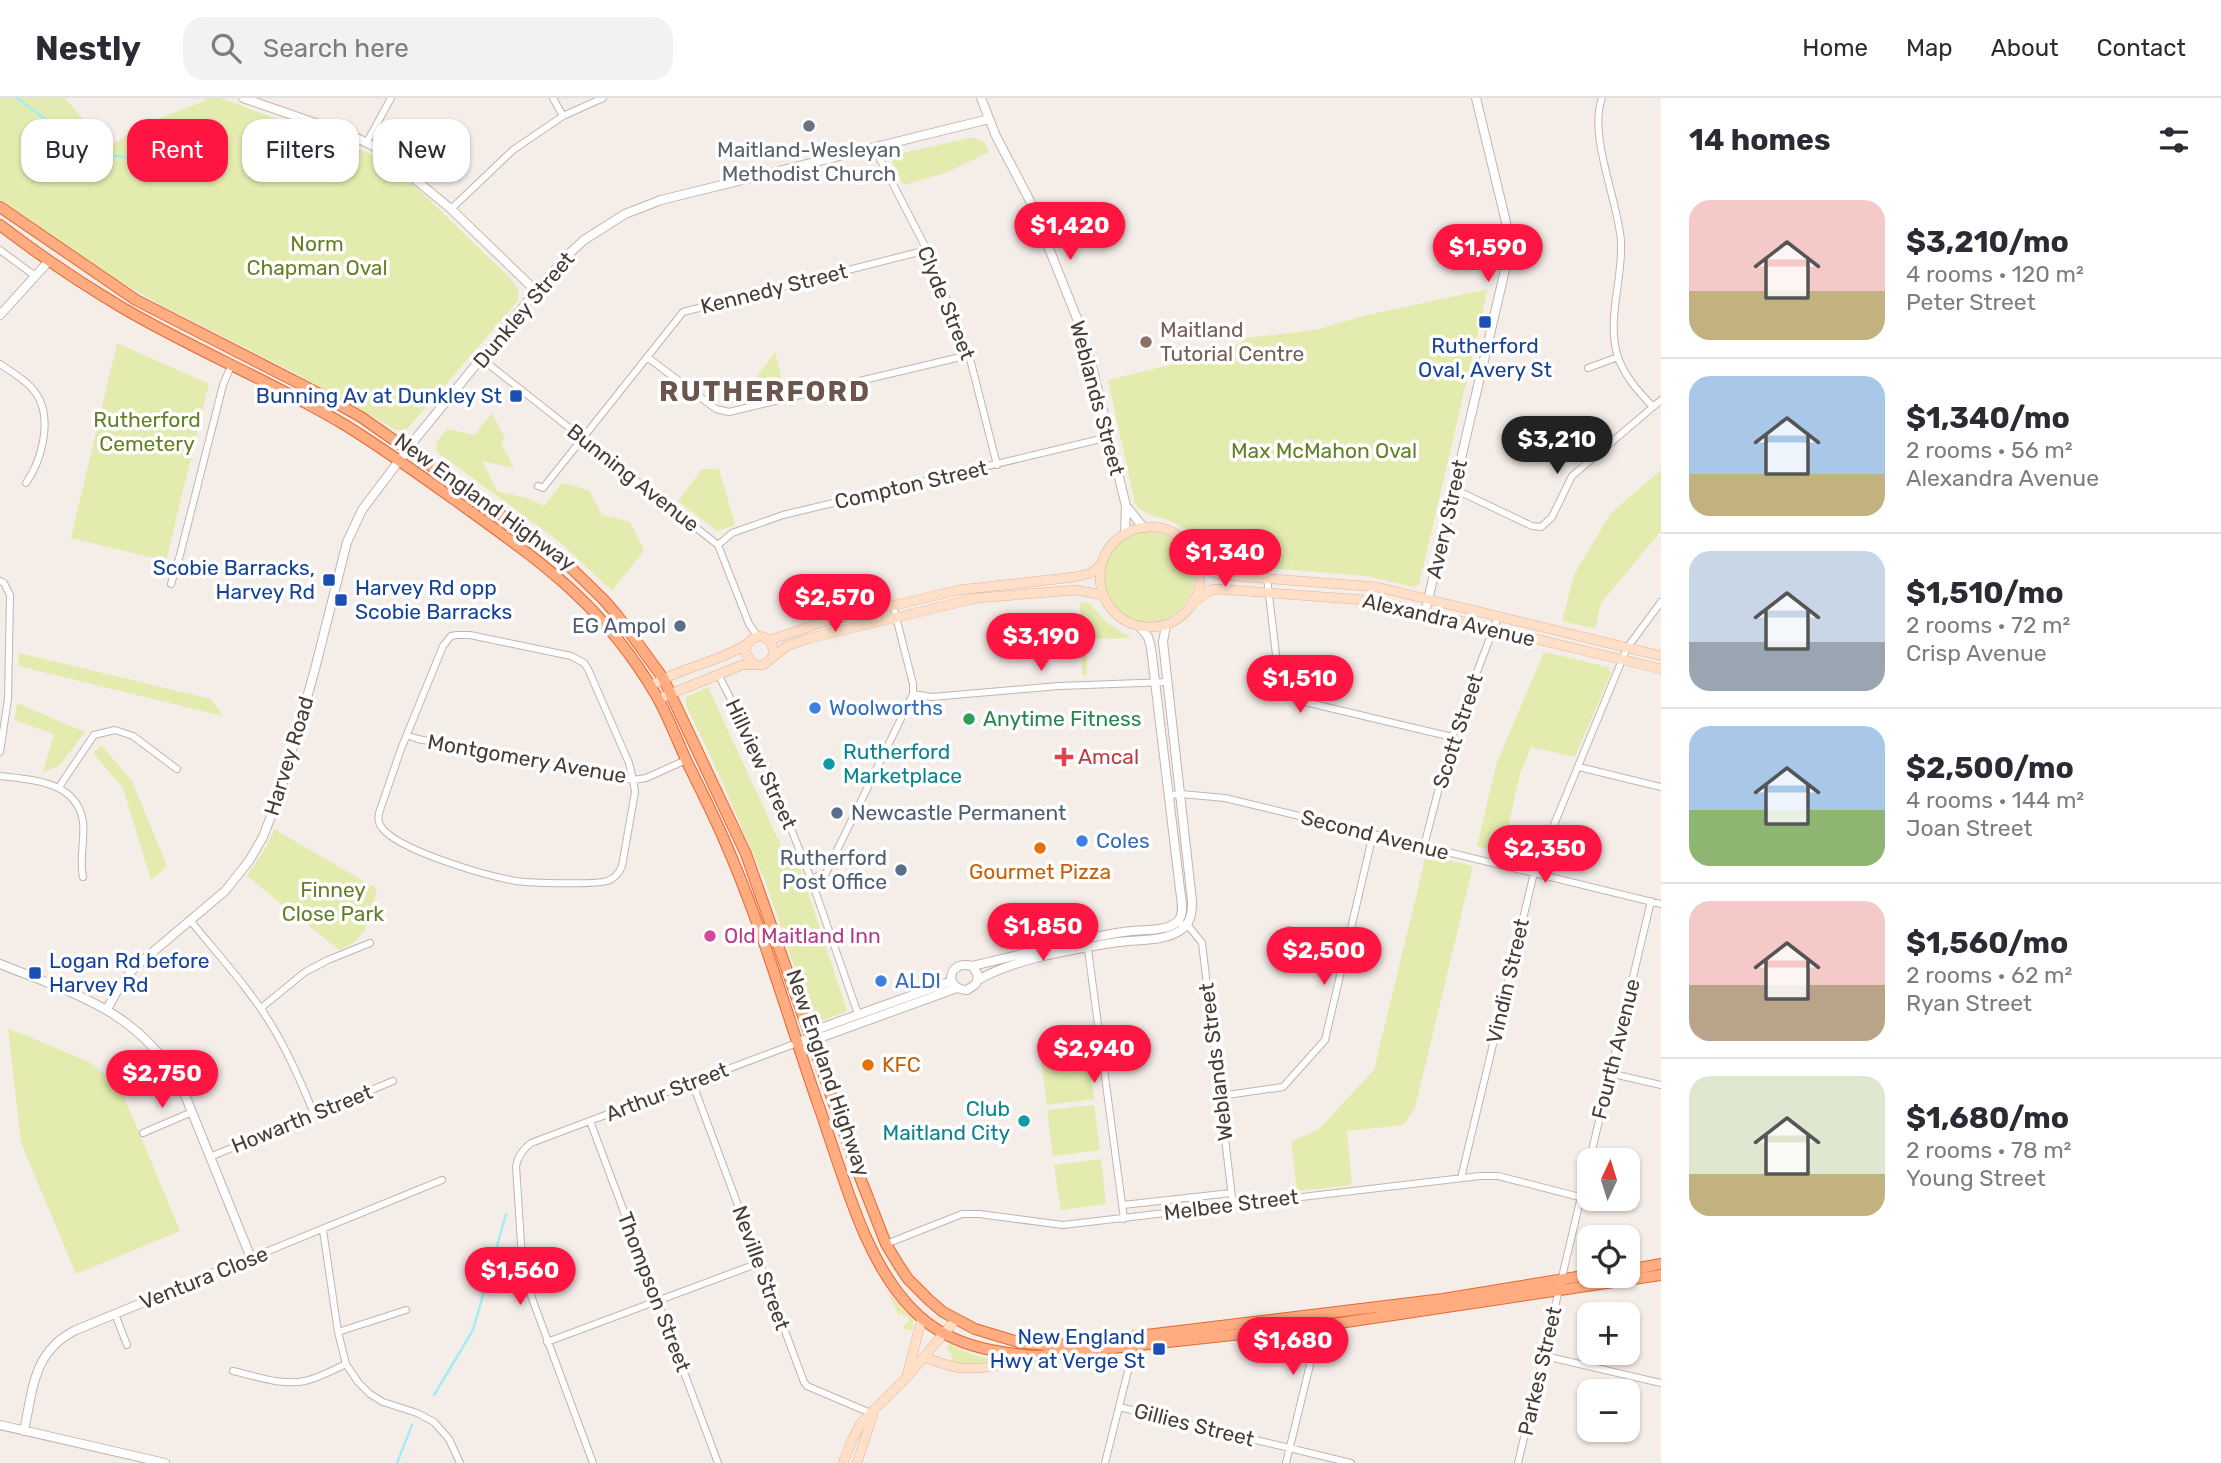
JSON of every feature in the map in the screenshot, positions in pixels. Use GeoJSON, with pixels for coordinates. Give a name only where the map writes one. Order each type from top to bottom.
{"type":"FeatureCollection","features":[{"type":"Feature","properties":{"kind":"highway"},"geometry":{"type":"LineString","coordinates":[[4,209],[18,227],[46,248],[50,257],[48,262]]}},
{"type":"Feature","properties":{"kind":"highway","name":"New England Highway"},"geometry":{"type":"LineString","coordinates":[[4,209],[136,300],[361,417],[540,542],[567,564],[617,615],[663,678],[747,853],[858,1172],[886,1244],[908,1279],[929,1300],[956,1319],[975,1329],[1008,1340],[1072,1345],[1316,1321],[1577,1277]]}},
{"type":"Feature","properties":{"kind":"highway","name":"New England Highway"},"geometry":{"type":"LineString","coordinates":[[0,225],[48,262],[123,308],[346,426],[512,541],[592,608],[658,699],[723,837],[755,919],[851,1196],[877,1261],[892,1287],[922,1318],[944,1334],[960,1342],[992,1351],[1039,1356],[1129,1347],[1661,1275]]}},
{"type":"Feature","properties":{"kind":"highway"},"geometry":{"type":"LineString","coordinates":[[231,366],[237,362],[255,360]]}},
{"type":"Feature","properties":{"kind":"highway"},"geometry":{"type":"LineString","coordinates":[[1640,1268],[1661,1265]]}},
{"type":"Feature","properties":{"kind":"main road"},"geometry":{"type":"LineString","coordinates":[[1144,527],[1162,528],[1179,536],[1192,549],[1198,562],[1200,584],[1195,601],[1188,612],[1178,620],[1150,628],[1140,627],[1121,619],[1107,604],[1100,580],[1101,565],[1110,547],[1125,534],[1144,527]]}},
{"type":"Feature","properties":{"kind":"main road","name":"Alexandra Avenue"},"geometry":{"type":"LineString","coordinates":[[1198,562],[1214,573],[1363,585],[1661,656]]}},
{"type":"Feature","properties":{"kind":"main road"},"geometry":{"type":"LineString","coordinates":[[650,686],[663,678],[728,655],[751,640],[770,640],[820,623],[959,590],[1079,577],[1091,573],[1101,565]]}},
{"type":"Feature","properties":{"kind":"main road","name":"Alexandra Avenue"},"geometry":{"type":"LineString","coordinates":[[1195,601],[1210,590],[1217,589],[1365,599],[1661,669]]}},
{"type":"Feature","properties":{"kind":"main road"},"geometry":{"type":"LineString","coordinates":[[658,699],[742,665],[763,665],[787,646],[810,638],[977,598],[1076,590],[1103,595]]}},
{"type":"Feature","properties":{"kind":"main road"},"geometry":{"type":"LineString","coordinates":[[751,640],[746,653],[753,664]]}},
{"type":"Feature","properties":{"kind":"main road"},"geometry":{"type":"LineString","coordinates":[[770,640],[774,650],[771,659]]}},
{"type":"Feature","properties":{"kind":"main road"},"geometry":{"type":"LineString","coordinates":[[907,1377],[922,1318]]}},
{"type":"Feature","properties":{"kind":"main road"},"geometry":{"type":"LineString","coordinates":[[843,1463],[861,1423],[873,1414],[907,1377],[956,1319]]}},
{"type":"Feature","properties":{"kind":"main road"},"geometry":{"type":"LineString","coordinates":[[924,1357],[959,1368],[968,1368],[1039,1356]]}},
{"type":"Feature","properties":{"kind":"main road"},"geometry":{"type":"LineString","coordinates":[[857,1463],[873,1414]]}},
{"type":"Feature","properties":{"kind":"street"},"geometry":{"type":"LineString","coordinates":[[243,98],[367,142],[389,155],[452,209],[536,291]]}},
{"type":"Feature","properties":{"kind":"street"},"geometry":{"type":"LineString","coordinates":[[367,142],[391,98]]}},
{"type":"Feature","properties":{"kind":"street"},"geometry":{"type":"LineString","coordinates":[[554,98],[563,116]]}},
{"type":"Feature","properties":{"kind":"street"},"geometry":{"type":"LineString","coordinates":[[452,209],[513,150],[563,116],[603,98]]}},
{"type":"Feature","properties":{"kind":"street","name":"Weblands Street"},"geometry":{"type":"LineString","coordinates":[[981,98],[1030,201],[1078,321],[1093,370],[1126,506],[1125,534]]}},
{"type":"Feature","properties":{"kind":"street","name":"Avery Street"},"geometry":{"type":"LineString","coordinates":[[1425,613],[1508,257],[1505,218],[1476,98]]}},
{"type":"Feature","properties":{"kind":"street"},"geometry":{"type":"LineString","coordinates":[[1602,98],[1598,116],[1600,142],[1617,215],[1620,241],[1620,264],[1613,313],[1618,357],[1633,384],[1653,407]]}},
{"type":"Feature","properties":{"kind":"street","name":"Dunkley Street"},"geometry":{"type":"LineString","coordinates":[[400,462],[536,291],[584,240],[625,214],[661,200],[989,119]]}},
{"type":"Feature","properties":{"kind":"street","name":"Clyde Street"},"geometry":{"type":"LineString","coordinates":[[877,147],[926,250],[969,355],[997,465]]}},
{"type":"Feature","properties":{"kind":"street"},"geometry":{"type":"LineString","coordinates":[[0,250],[35,276]]}},
{"type":"Feature","properties":{"kind":"street","name":"Kennedy Street"},"geometry":{"type":"LineString","coordinates":[[538,486],[543,488],[683,312],[926,250]]}},
{"type":"Feature","properties":{"kind":"street"},"geometry":{"type":"LineString","coordinates":[[0,314],[48,262]]}},
{"type":"Feature","properties":{"kind":"street"},"geometry":{"type":"LineString","coordinates":[[647,357],[716,409],[729,412],[969,355]]}},
{"type":"Feature","properties":{"kind":"street"},"geometry":{"type":"LineString","coordinates":[[1588,368],[1618,357]]}},
{"type":"Feature","properties":{"kind":"street","name":"Bunning Avenue"},"geometry":{"type":"LineString","coordinates":[[482,359],[718,545],[749,624],[751,640]]}},
{"type":"Feature","properties":{"kind":"street"},"geometry":{"type":"LineString","coordinates":[[0,364],[37,394],[45,419],[37,462],[26,483]]}},
{"type":"Feature","properties":{"kind":"street"},"geometry":{"type":"LineString","coordinates":[[171,584],[223,385],[231,366]]}},
{"type":"Feature","properties":{"kind":"street"},"geometry":{"type":"LineString","coordinates":[[1454,489],[1532,526],[1541,527],[1552,517],[1572,476],[1661,400]]}},
{"type":"Feature","properties":{"kind":"street","name":"Compton Street"},"geometry":{"type":"LineString","coordinates":[[718,545],[732,533],[783,515],[1109,437]]}},
{"type":"Feature","properties":{"kind":"street","name":"Harvey Road"},"geometry":{"type":"LineString","coordinates":[[107,1009],[121,984],[135,967],[212,902],[238,876],[263,837],[278,799],[312,680],[347,541],[362,510],[400,462]]}},
{"type":"Feature","properties":{"kind":"street","name":"Weblands Street"},"geometry":{"type":"LineString","coordinates":[[1126,506],[1144,527]]}},
{"type":"Feature","properties":{"kind":"street"},"geometry":{"type":"LineString","coordinates":[[1267,578],[1278,672],[1280,681],[1289,694],[1305,702],[1452,737]]}},
{"type":"Feature","properties":{"kind":"street"},"geometry":{"type":"LineString","coordinates":[[0,581],[10,595],[8,699],[0,752]]}},
{"type":"Feature","properties":{"kind":"street","name":"Vindin Street"},"geometry":{"type":"LineString","coordinates":[[1461,1178],[1534,873],[1622,660],[1661,602]]}},
{"type":"Feature","properties":{"kind":"street"},"geometry":{"type":"LineString","coordinates":[[811,879],[826,873],[913,694],[894,605]]}},
{"type":"Feature","properties":{"kind":"street","name":"Scott Street"},"geometry":{"type":"LineString","coordinates":[[1423,846],[1452,737],[1498,617]]}},
{"type":"Feature","properties":{"kind":"street"},"geometry":{"type":"LineString","coordinates":[[1166,625],[1163,642],[1192,901],[1190,918],[1173,934],[1163,938],[1072,949],[996,970],[978,980],[971,989],[964,991],[954,984],[953,972],[956,967],[965,964],[972,966],[1086,937],[1181,924]]}},
{"type":"Feature","properties":{"kind":"street"},"geometry":{"type":"LineString","coordinates":[[1140,627],[1148,637],[1156,683],[1182,907],[1181,924]]}},
{"type":"Feature","properties":{"kind":"street"},"geometry":{"type":"LineString","coordinates":[[470,635],[570,656],[584,663],[624,750],[633,780],[635,792],[622,866],[616,876],[606,881],[517,881],[425,855],[379,824],[379,813],[407,735],[443,646],[451,636],[470,635]]}},
{"type":"Feature","properties":{"kind":"street","name":"Hillview Street"},"geometry":{"type":"LineString","coordinates":[[718,674],[770,776],[811,879],[858,1014]]}},
{"type":"Feature","properties":{"kind":"street"},"geometry":{"type":"LineString","coordinates":[[913,694],[932,697],[1059,686],[1168,682]]}},
{"type":"Feature","properties":{"kind":"street"},"geometry":{"type":"LineString","coordinates":[[59,787],[94,735],[115,730],[133,736],[177,769]]}},
{"type":"Feature","properties":{"kind":"street","name":"Montgomery Avenue"},"geometry":{"type":"LineString","coordinates":[[407,735],[633,780],[646,778],[687,760]]}},
{"type":"Feature","properties":{"kind":"street"},"geometry":{"type":"LineString","coordinates":[[1579,767],[1661,787]]}},
{"type":"Feature","properties":{"kind":"street"},"geometry":{"type":"LineString","coordinates":[[0,776],[34,780],[59,787],[76,801],[83,822],[80,864],[83,877]]}},
{"type":"Feature","properties":{"kind":"street","name":"Second Avenue"},"geometry":{"type":"LineString","coordinates":[[1170,795],[1226,798],[1661,904]]}},
{"type":"Feature","properties":{"kind":"street"},"geometry":{"type":"LineString","coordinates":[[1220,1096],[1283,1087],[1319,1049],[1328,1034],[1373,834]]}},
{"type":"Feature","properties":{"kind":"street","name":"Fourth Avenue"},"geometry":{"type":"LineString","coordinates":[[1591,1148],[1651,901]]}},
{"type":"Feature","properties":{"kind":"street"},"geometry":{"type":"LineString","coordinates":[[190,920],[261,1008],[298,1074],[314,1114]]}},
{"type":"Feature","properties":{"kind":"street","name":"Weblands Street"},"geometry":{"type":"LineString","coordinates":[[1181,924],[1196,933],[1202,943],[1233,1206]]}},
{"type":"Feature","properties":{"kind":"street"},"geometry":{"type":"LineString","coordinates":[[1289,930],[1346,945]]}},
{"type":"Feature","properties":{"kind":"street"},"geometry":{"type":"LineString","coordinates":[[1086,937],[1124,1219]]}},
{"type":"Feature","properties":{"kind":"street"},"geometry":{"type":"LineString","coordinates":[[261,1008],[305,972],[370,943]]}},
{"type":"Feature","properties":{"kind":"street"},"geometry":{"type":"LineString","coordinates":[[0,964],[107,1009],[140,1032],[152,1045],[173,1072],[192,1112],[251,1258]]}},
{"type":"Feature","properties":{"kind":"street"},"geometry":{"type":"LineString","coordinates":[[972,966],[978,980]]}},
{"type":"Feature","properties":{"kind":"street","name":"Arthur Street"},"geometry":{"type":"LineString","coordinates":[[811,1037],[822,1037],[954,984]]}},
{"type":"Feature","properties":{"kind":"street","name":"Arthur Street"},"geometry":{"type":"LineString","coordinates":[[547,1342],[521,1268],[516,1166],[523,1149],[531,1143],[797,1043],[811,1037],[821,1028],[954,984]]}},
{"type":"Feature","properties":{"kind":"street"},"geometry":{"type":"LineString","coordinates":[[1609,1073],[1661,1086]]}},
{"type":"Feature","properties":{"kind":"street","name":"Howarth Street"},"geometry":{"type":"LineString","coordinates":[[210,1157],[393,1081]]}},
{"type":"Feature","properties":{"kind":"street","name":"Neville Street"},"geometry":{"type":"LineString","coordinates":[[692,1082],[807,1386],[873,1414]]}},
{"type":"Feature","properties":{"kind":"street"},"geometry":{"type":"LineString","coordinates":[[143,1133],[192,1112]]}},
{"type":"Feature","properties":{"kind":"street","name":"Thompson Street"},"geometry":{"type":"LineString","coordinates":[[590,1121],[718,1463]]}},
{"type":"Feature","properties":{"kind":"street","name":"Melbee Street"},"geometry":{"type":"LineString","coordinates":[[886,1244],[962,1214],[979,1214],[1049,1225],[1124,1219],[1461,1178],[1498,1176],[1577,1196]]}},
{"type":"Feature","properties":{"kind":"street","name":"Ventura Close"},"geometry":{"type":"LineString","coordinates":[[24,1431],[36,1376],[44,1356],[65,1336],[442,1180]]}},
{"type":"Feature","properties":{"kind":"street","name":"Melbee Street"},"geometry":{"type":"LineString","coordinates":[[1123,1205],[1231,1193]]}},
{"type":"Feature","properties":{"kind":"street","name":"Fourth Avenue"},"geometry":{"type":"LineString","coordinates":[[1561,1279],[1577,1210]]}},
{"type":"Feature","properties":{"kind":"street"},"geometry":{"type":"LineString","coordinates":[[323,1230],[338,1332],[346,1364],[370,1394],[433,1422],[453,1445],[460,1463]]}},
{"type":"Feature","properties":{"kind":"street"},"geometry":{"type":"LineString","coordinates":[[593,1463],[547,1342],[759,1263]]}},
{"type":"Feature","properties":{"kind":"street","name":"Parkes Street"},"geometry":{"type":"LineString","coordinates":[[1518,1463],[1561,1279]]}},
{"type":"Feature","properties":{"kind":"street"},"geometry":{"type":"LineString","coordinates":[[338,1332],[406,1310]]}},
{"type":"Feature","properties":{"kind":"street"},"geometry":{"type":"LineString","coordinates":[[115,1314],[127,1345]]}},
{"type":"Feature","properties":{"kind":"street"},"geometry":{"type":"LineString","coordinates":[[1286,1463],[1316,1340],[1316,1321]]}},
{"type":"Feature","properties":{"kind":"street"},"geometry":{"type":"LineString","coordinates":[[1105,1463],[1128,1371],[1129,1347]]}},
{"type":"Feature","properties":{"kind":"street"},"geometry":{"type":"LineString","coordinates":[[1545,1356],[1661,1383]]}},
{"type":"Feature","properties":{"kind":"street"},"geometry":{"type":"LineString","coordinates":[[233,1371],[275,1381],[294,1382],[312,1379],[346,1364]]}},
{"type":"Feature","properties":{"kind":"street","name":"Gillies Street"},"geometry":{"type":"LineString","coordinates":[[1119,1407],[1351,1463]]}},
{"type":"Feature","properties":{"kind":"street"},"geometry":{"type":"LineString","coordinates":[[0,1425],[165,1463]]}},
{"type":"Feature","properties":{"kind":"green space","name":"Norm Chapman Oval"},"geometry":{"type":"Polygon","coordinates":[[[0,98],[65,98],[83,119],[21,119],[21,182],[113,182],[113,144],[127,135],[127,182],[228,182],[228,119],[158,119],[206,98],[220,98],[277,119],[242,119],[242,182],[359,182],[359,149],[367,152],[373,156],[373,182],[409,182],[420,191],[510,278],[519,291],[517,302],[408,428],[396,430],[295,373],[159,304],[114,278],[0,199],[0,98]]]}},
{"type":"Feature","properties":{"kind":"green space"},"geometry":{"type":"Polygon","coordinates":[[[973,137],[984,142],[989,152],[948,172],[904,185],[892,162],[895,155],[973,137]]]}},
{"type":"Feature","properties":{"kind":"green space","name":"Max McMahon Oval"},"geometry":{"type":"Polygon","coordinates":[[[1488,289],[1419,585],[1413,587],[1367,576],[1218,564],[1185,529],[1145,513],[1135,504],[1108,380],[1228,351],[1247,338],[1316,330],[1363,316],[1488,289]]]}},
{"type":"Feature","properties":{"kind":"green space","name":"Rutherford Cemetery"},"geometry":{"type":"Polygon","coordinates":[[[117,343],[209,384],[166,561],[71,538],[117,343]]]}},
{"type":"Feature","properties":{"kind":"green space"},"geometry":{"type":"Polygon","coordinates":[[[775,352],[784,390],[739,401],[775,352]]]}},
{"type":"Feature","properties":{"kind":"green space"},"geometry":{"type":"Polygon","coordinates":[[[492,413],[505,438],[501,443],[514,468],[482,461],[497,491],[530,499],[544,506],[562,483],[589,490],[602,515],[630,522],[644,550],[612,591],[561,543],[437,452],[436,443],[447,429],[474,435],[492,413]]]}},
{"type":"Feature","properties":{"kind":"green space"},"geometry":{"type":"Polygon","coordinates":[[[702,469],[719,469],[735,525],[717,531],[678,501],[702,469]]]}},
{"type":"Feature","properties":{"kind":"green space"},"geometry":{"type":"Polygon","coordinates":[[[1661,470],[1661,531],[1601,603],[1595,629],[1562,621],[1574,575],[1611,513],[1661,470]]]}},
{"type":"Feature","properties":{"kind":"green space"},"geometry":{"type":"Polygon","coordinates":[[[1149,532],[1166,535],[1181,545],[1191,560],[1194,577],[1191,594],[1181,609],[1166,619],[1149,622],[1132,619],[1117,609],[1107,594],[1104,577],[1107,560],[1117,545],[1132,535],[1149,532]]]}},
{"type":"Feature","properties":{"kind":"green space"},"geometry":{"type":"Polygon","coordinates":[[[1080,602],[1090,604],[1107,623],[1132,638],[1086,639],[1087,675],[1082,675],[1080,602]]]}},
{"type":"Feature","properties":{"kind":"green space"},"geometry":{"type":"Polygon","coordinates":[[[1544,652],[1608,667],[1611,673],[1575,757],[1531,747],[1520,774],[1502,852],[1477,846],[1497,762],[1544,652]]]}},
{"type":"Feature","properties":{"kind":"green space"},"geometry":{"type":"Polygon","coordinates":[[[19,653],[211,699],[223,716],[18,666],[19,653]]]}},
{"type":"Feature","properties":{"kind":"green space"},"geometry":{"type":"Polygon","coordinates":[[[708,687],[790,865],[798,862],[847,1011],[819,1022],[812,1020],[766,883],[686,705],[686,697],[708,687]]]}},
{"type":"Feature","properties":{"kind":"green space"},"geometry":{"type":"Polygon","coordinates":[[[17,703],[85,732],[59,766],[43,772],[54,734],[14,720],[17,703]]]}},
{"type":"Feature","properties":{"kind":"green space"},"geometry":{"type":"Polygon","coordinates":[[[101,745],[132,781],[167,866],[151,880],[123,788],[93,753],[101,745]]]}},
{"type":"Feature","properties":{"kind":"green space","name":"Finney Close Park"},"geometry":{"type":"Polygon","coordinates":[[[274,829],[377,889],[367,926],[357,940],[339,950],[247,876],[267,846],[274,829]]]}},
{"type":"Feature","properties":{"kind":"green space"},"geometry":{"type":"Polygon","coordinates":[[[1426,855],[1473,866],[1415,1108],[1403,1125],[1347,1131],[1352,1185],[1297,1191],[1291,1142],[1319,1129],[1374,1070],[1426,855]]]}},
{"type":"Feature","properties":{"kind":"green space"},"geometry":{"type":"Polygon","coordinates":[[[8,1028],[89,1062],[120,1087],[180,1231],[76,1274],[21,1143],[8,1028]]]}},
{"type":"Feature","properties":{"kind":"green space"},"geometry":{"type":"Polygon","coordinates":[[[1089,1053],[1094,1099],[1047,1105],[1041,1059],[1089,1053]]]}},
{"type":"Feature","properties":{"kind":"green space"},"geometry":{"type":"Polygon","coordinates":[[[1094,1105],[1100,1150],[1053,1156],[1047,1110],[1094,1105]]]}},
{"type":"Feature","properties":{"kind":"green space"},"geometry":{"type":"Polygon","coordinates":[[[1101,1159],[1106,1204],[1061,1210],[1054,1165],[1101,1159]]]}},
{"type":"Feature","properties":{"kind":"green space"},"geometry":{"type":"Polygon","coordinates":[[[888,1293],[913,1320],[913,1330],[904,1329],[909,1321],[907,1316],[898,1314],[888,1293]]]}},
{"type":"Feature","properties":{"kind":"green space"},"geometry":{"type":"Polygon","coordinates":[[[949,1344],[970,1354],[996,1361],[969,1364],[951,1362],[952,1354],[947,1348],[949,1344]]]}},
{"type":"Feature","properties":{"kind":"waterway"},"geometry":{"type":"LineString","coordinates":[[17,98],[78,143],[95,152],[127,157]]}},
{"type":"Feature","properties":{"kind":"waterway"},"geometry":{"type":"LineString","coordinates":[[434,1395],[473,1330],[506,1214]]}},
{"type":"Feature","properties":{"kind":"waterway"},"geometry":{"type":"LineString","coordinates":[[397,1463],[412,1425]]}},
{"type":"Feature","properties":{"kind":"place","name":"Maitland-Wesleyan Methodist Church"},"geometry":{"type":"Point","coordinates":[809,126]}},
{"type":"Feature","properties":{"kind":"place","name":"Rutherford Oval, Avery St"},"geometry":{"type":"Point","coordinates":[1485,322]}},
{"type":"Feature","properties":{"kind":"place","name":"Maitland Tutorial Centre"},"geometry":{"type":"Point","coordinates":[1146,342]}},
{"type":"Feature","properties":{"kind":"place","name":"Bunning Av at Dunkley St"},"geometry":{"type":"Point","coordinates":[516,396]}},
{"type":"Feature","properties":{"kind":"place","name":"Scobie Barracks, Harvey Rd"},"geometry":{"type":"Point","coordinates":[329,580]}},
{"type":"Feature","properties":{"kind":"place","name":"Harvey Rd opp Scobie Barracks"},"geometry":{"type":"Point","coordinates":[341,600]}},
{"type":"Feature","properties":{"kind":"place","name":"EG Ampol"},"geometry":{"type":"Point","coordinates":[680,626]}},
{"type":"Feature","properties":{"kind":"place","name":"Woolworths"},"geometry":{"type":"Point","coordinates":[815,708]}},
{"type":"Feature","properties":{"kind":"place","name":"Anytime Fitness"},"geometry":{"type":"Point","coordinates":[969,719]}},
{"type":"Feature","properties":{"kind":"place","name":"Amcal"},"geometry":{"type":"Point","coordinates":[1064,757]}},
{"type":"Feature","properties":{"kind":"place","name":"Rutherford Marketplace"},"geometry":{"type":"Point","coordinates":[829,764]}},
{"type":"Feature","properties":{"kind":"place","name":"Newcastle Permanent"},"geometry":{"type":"Point","coordinates":[837,813]}},
{"type":"Feature","properties":{"kind":"place","name":"Coles"},"geometry":{"type":"Point","coordinates":[1082,841]}},
{"type":"Feature","properties":{"kind":"place","name":"Gourmet Pizza"},"geometry":{"type":"Point","coordinates":[1040,848]}},
{"type":"Feature","properties":{"kind":"place","name":"Rutherford Post Office"},"geometry":{"type":"Point","coordinates":[901,870]}},
{"type":"Feature","properties":{"kind":"place","name":"Old Maitland Inn"},"geometry":{"type":"Point","coordinates":[710,936]}},
{"type":"Feature","properties":{"kind":"place","name":"Logan Rd before Harvey Rd"},"geometry":{"type":"Point","coordinates":[35,973]}},
{"type":"Feature","properties":{"kind":"place","name":"ALDI"},"geometry":{"type":"Point","coordinates":[881,981]}},
{"type":"Feature","properties":{"kind":"place","name":"KFC"},"geometry":{"type":"Point","coordinates":[868,1065]}},
{"type":"Feature","properties":{"kind":"place","name":"Club Maitland City"},"geometry":{"type":"Point","coordinates":[1024,1121]}},
{"type":"Feature","properties":{"kind":"place","name":"New England Hwy at Verge St"},"geometry":{"type":"Point","coordinates":[1159,1349]}},
{"type":"Feature","properties":{"kind":"district","name":"RUTHERFORD"},"geometry":{"type":"Point","coordinates":[765,391]}}]}
